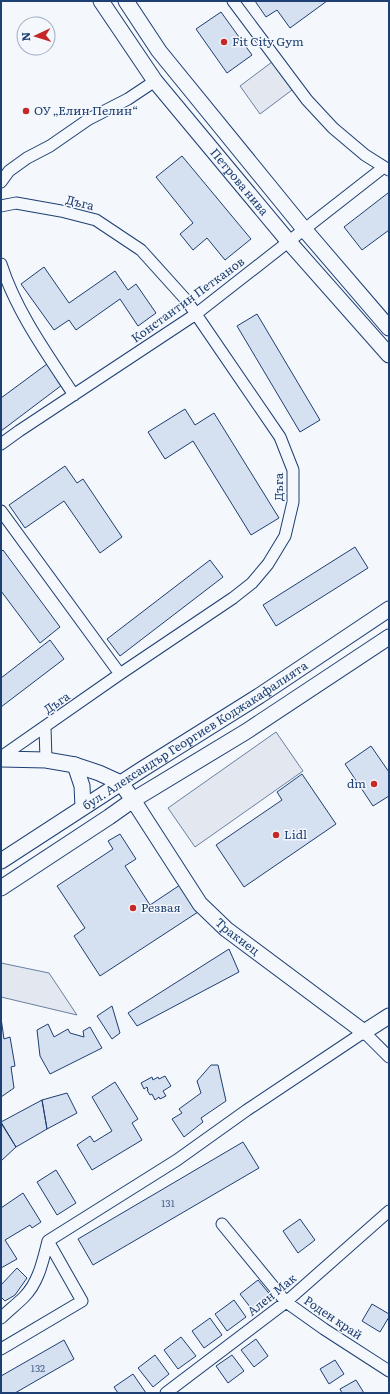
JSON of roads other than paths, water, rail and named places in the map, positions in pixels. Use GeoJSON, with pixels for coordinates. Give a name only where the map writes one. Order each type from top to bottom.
{"type":"FeatureCollection","features":[{"type":"Feature","properties":{"kind":"street","name":"Петрова нива"},"geometry":{"type":"LineString","coordinates":[[101,1],[155,81],[289,242],[389,354]]}},
{"type":"Feature","properties":{"kind":"street","name":"Петрова нива"},"geometry":{"type":"LineString","coordinates":[[126,1],[160,51],[304,229],[389,328]]}},
{"type":"Feature","properties":{"kind":"street"},"geometry":{"type":"LineString","coordinates":[[233,1],[307,100],[333,128],[365,155],[386,169]]}},
{"type":"Feature","properties":{"kind":"street"},"geometry":{"type":"LineString","coordinates":[[1,182],[9,171],[27,158],[50,146],[89,119],[128,99],[155,81]]}},
{"type":"Feature","properties":{"kind":"street","name":"Константин Петканов"},"geometry":{"type":"LineString","coordinates":[[1,444],[196,314],[304,229],[386,169]]}},
{"type":"Feature","properties":{"kind":"street","name":"Дъга"},"geometry":{"type":"LineString","coordinates":[[1,206],[16,202],[96,220],[141,250],[187,301],[196,314],[280,437],[293,470],[293,502],[285,536],[268,564],[252,583],[233,598],[120,674],[1,758]]}},
{"type":"Feature","properties":{"kind":"street"},"geometry":{"type":"LineString","coordinates":[[1,264],[7,282],[31,328],[74,395]]}},
{"type":"Feature","properties":{"kind":"street"},"geometry":{"type":"LineString","coordinates":[[1,511],[120,674]]}},
{"type":"Feature","properties":{"kind":"street","name":"бул. Александър Георгиев Коджакафалията"},"geometry":{"type":"LineString","coordinates":[[1,861],[83,807],[259,696],[389,609]]}},
{"type":"Feature","properties":{"kind":"street","name":"бул. Александър Георгиев Коджакафалията"},"geometry":{"type":"LineString","coordinates":[[1,888],[133,800],[247,731],[389,637]]}},
{"type":"Feature","properties":{"kind":"street"},"geometry":{"type":"LineString","coordinates":[[45,728],[46,760]]}},
{"type":"Feature","properties":{"kind":"street"},"geometry":{"type":"LineString","coordinates":[[29,760],[28,745],[30,737]]}},
{"type":"Feature","properties":{"kind":"street"},"geometry":{"type":"LineString","coordinates":[[1,758],[46,760],[75,765],[99,773],[121,783]]}},
{"type":"Feature","properties":{"kind":"street"},"geometry":{"type":"LineString","coordinates":[[75,765],[82,786],[83,807]]}},
{"type":"Feature","properties":{"kind":"street","name":"Тракиец"},"geometry":{"type":"LineString","coordinates":[[121,783],[200,904],[226,929],[364,1032],[389,1057]]}},
{"type":"Feature","properties":{"kind":"street"},"geometry":{"type":"LineString","coordinates":[[1,1318],[25,1296],[33,1285],[40,1271],[48,1241],[177,1160],[247,1110],[389,1016]]}},
{"type":"Feature","properties":{"kind":"street","name":"Ален Мак"},"geometry":{"type":"LineString","coordinates":[[166,1393],[286,1302],[389,1211]]}},
{"type":"Feature","properties":{"kind":"street","name":"Роден край"},"geometry":{"type":"LineString","coordinates":[[222,1224],[286,1302],[324,1329],[389,1371]]}},
{"type":"Feature","properties":{"kind":"street"},"geometry":{"type":"LineString","coordinates":[[2,1347],[82,1301],[48,1241]]}},
{"type":"Feature","properties":{"kind":"place","name":"Fit City Gym"},"geometry":{"type":"Point","coordinates":[224,42]}},
{"type":"Feature","properties":{"kind":"place","name":"ОУ „Елин Пелин“"},"geometry":{"type":"Point","coordinates":[26,111]}},
{"type":"Feature","properties":{"kind":"place","name":"dm"},"geometry":{"type":"Point","coordinates":[374,784]}},
{"type":"Feature","properties":{"kind":"place","name":"Lidl"},"geometry":{"type":"Point","coordinates":[276,835]}},
{"type":"Feature","properties":{"kind":"place","name":"Резвая"},"geometry":{"type":"Point","coordinates":[133,908]}}]}
